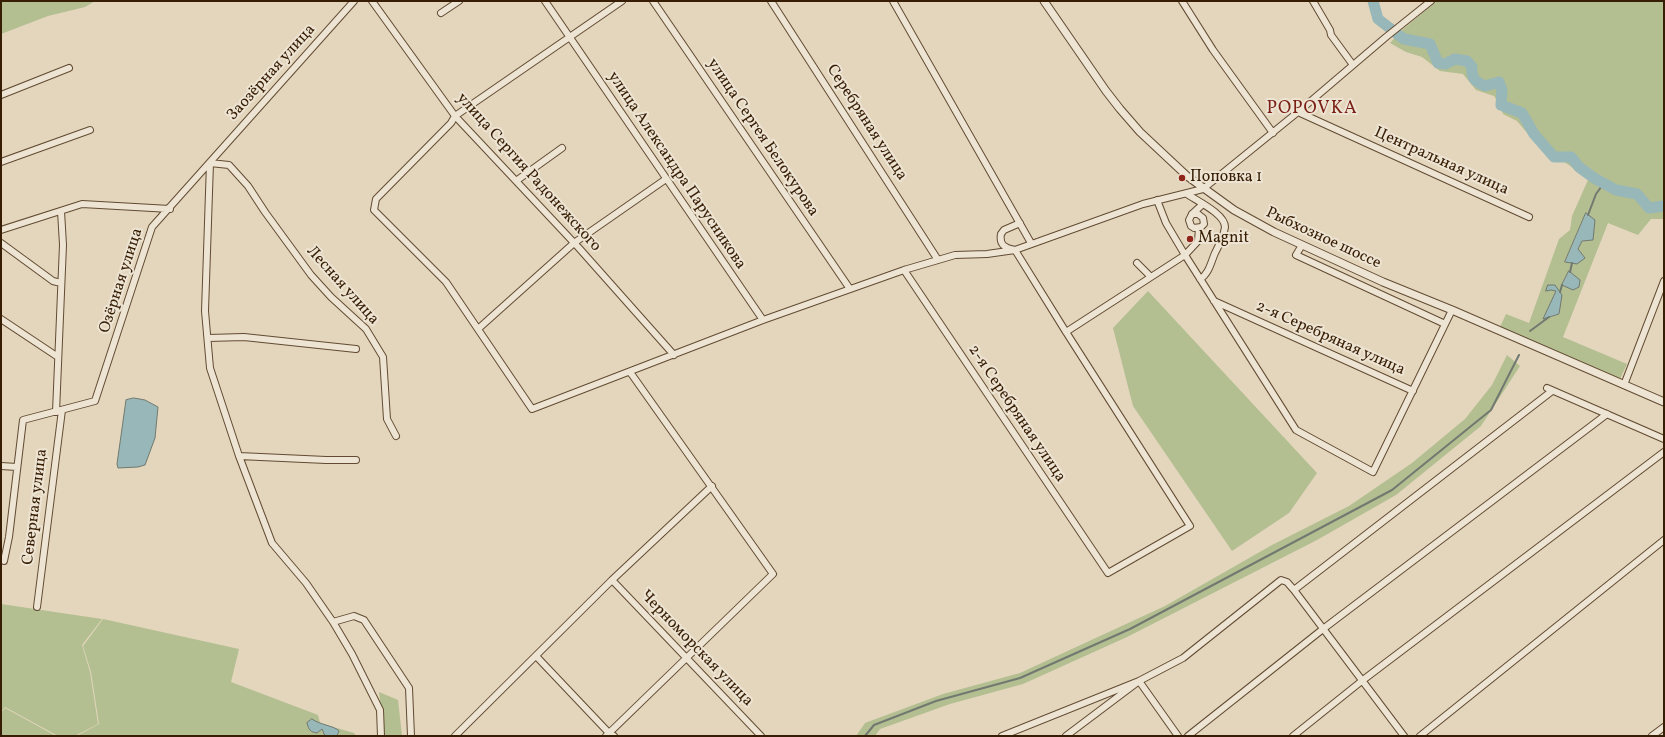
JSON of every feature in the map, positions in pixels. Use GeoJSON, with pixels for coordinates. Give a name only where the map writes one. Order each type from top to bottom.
{"type":"FeatureCollection","features":[{"type":"Feature","properties":{"kind":"street","name":"Заозёрная улица"},"geometry":{"type":"LineString","coordinates":[[210,163],[354,1]]}},
{"type":"Feature","properties":{"kind":"street","name":"улица Сергия Радонежского"},"geometry":{"type":"LineString","coordinates":[[372,1],[455,116],[574,243],[674,355]]}},
{"type":"Feature","properties":{"kind":"street"},"geometry":{"type":"LineString","coordinates":[[441,13],[459,1]]}},
{"type":"Feature","properties":{"kind":"street"},"geometry":{"type":"LineString","coordinates":[[545,1],[569,36]]}},
{"type":"Feature","properties":{"kind":"street"},"geometry":{"type":"LineString","coordinates":[[622,1],[569,36],[455,116],[451,123],[376,199],[374,210],[446,282],[532,409],[763,320],[904,270],[955,255],[987,254],[1015,250],[1142,204],[1203,189],[1273,133],[1431,1]]}},
{"type":"Feature","properties":{"kind":"street","name":"улица Сергея Белокурова"},"geometry":{"type":"LineString","coordinates":[[653,1],[850,289]]}},
{"type":"Feature","properties":{"kind":"street","name":"Серебряная улица"},"geometry":{"type":"LineString","coordinates":[[771,1],[938,260]]}},
{"type":"Feature","properties":{"kind":"street"},"geometry":{"type":"LineString","coordinates":[[894,1],[1031,243]]}},
{"type":"Feature","properties":{"kind":"street","name":"Рыбхозное шоссе"},"geometry":{"type":"LineString","coordinates":[[1044,1],[1120,109],[1140,132],[1187,176],[1203,189],[1242,215],[1382,282],[1452,310],[1664,402]]}},
{"type":"Feature","properties":{"kind":"street"},"geometry":{"type":"LineString","coordinates":[[1182,1],[1212,50],[1273,133]]}},
{"type":"Feature","properties":{"kind":"street"},"geometry":{"type":"LineString","coordinates":[[1313,1],[1330,30],[1331,35],[1353,65]]}},
{"type":"Feature","properties":{"kind":"street","name":"улица Александра Парусникова"},"geometry":{"type":"LineString","coordinates":[[569,36],[763,320]]}},
{"type":"Feature","properties":{"kind":"street"},"geometry":{"type":"LineString","coordinates":[[1,94],[69,68]]}},
{"type":"Feature","properties":{"kind":"street","name":"Центральная улица"},"geometry":{"type":"LineString","coordinates":[[1298,112],[1529,217]]}},
{"type":"Feature","properties":{"kind":"street"},"geometry":{"type":"LineString","coordinates":[[1,162],[90,130]]}},
{"type":"Feature","properties":{"kind":"street"},"geometry":{"type":"LineString","coordinates":[[516,181],[562,148]]}},
{"type":"Feature","properties":{"kind":"street","name":"Озёрная улица"},"geometry":{"type":"LineString","coordinates":[[59,411],[95,401],[152,227],[170,209],[210,163]]}},
{"type":"Feature","properties":{"kind":"street"},"geometry":{"type":"LineString","coordinates":[[210,163],[205,311],[210,368],[239,456],[272,543],[306,583],[333,622],[352,654],[380,710],[381,736]]}},
{"type":"Feature","properties":{"kind":"street","name":"Лесная улица"},"geometry":{"type":"LineString","coordinates":[[210,163],[229,165],[248,186],[311,275],[331,297],[366,329],[383,357],[387,419],[396,436]]}},
{"type":"Feature","properties":{"kind":"street"},"geometry":{"type":"LineString","coordinates":[[478,328],[574,243],[666,178]]}},
{"type":"Feature","properties":{"kind":"street"},"geometry":{"type":"LineString","coordinates":[[1187,194],[1219,215],[1223,220],[1225,227],[1207,273],[1200,279]]}},
{"type":"Feature","properties":{"kind":"street","name":"2-я Серебряная улица"},"geometry":{"type":"LineString","coordinates":[[1157,200],[1166,223],[1185,255],[1296,430],[1373,472],[1452,310]]}},
{"type":"Feature","properties":{"kind":"street"},"geometry":{"type":"LineString","coordinates":[[1,230],[82,204],[170,209]]}},
{"type":"Feature","properties":{"kind":"street"},"geometry":{"type":"LineString","coordinates":[[1192,214],[1198,214],[1203,218],[1204,224],[1199,228],[1194,228],[1190,223],[1190,217],[1192,214],[1203,204]]}},
{"type":"Feature","properties":{"kind":"street","name":"Северная улица"},"geometry":{"type":"LineString","coordinates":[[37,607],[59,411],[58,357],[63,245],[61,211]]}},
{"type":"Feature","properties":{"kind":"street"},"geometry":{"type":"LineString","coordinates":[[1020,223],[1004,230],[1000,234],[1000,241],[1004,246],[1015,250],[1066,332],[1185,255],[1198,241],[1199,228]]}},
{"type":"Feature","properties":{"kind":"street"},"geometry":{"type":"LineString","coordinates":[[1,243],[53,281],[61,283]]}},
{"type":"Feature","properties":{"kind":"street"},"geometry":{"type":"LineString","coordinates":[[1302,245],[1296,255],[1446,324]]}},
{"type":"Feature","properties":{"kind":"street"},"geometry":{"type":"LineString","coordinates":[[1137,262],[1151,277]]}},
{"type":"Feature","properties":{"kind":"street","name":"2-я Серебряная улица"},"geometry":{"type":"LineString","coordinates":[[904,270],[1108,573],[1190,526],[1066,332]]}},
{"type":"Feature","properties":{"kind":"street"},"geometry":{"type":"LineString","coordinates":[[1624,385],[1664,281]]}},
{"type":"Feature","properties":{"kind":"street","name":"2-я Серебряная улица"},"geometry":{"type":"LineString","coordinates":[[1214,301],[1413,391]]}},
{"type":"Feature","properties":{"kind":"street"},"geometry":{"type":"LineString","coordinates":[[1,319],[58,357]]}},
{"type":"Feature","properties":{"kind":"street"},"geometry":{"type":"LineString","coordinates":[[208,338],[244,337],[356,349]]}},
{"type":"Feature","properties":{"kind":"street"},"geometry":{"type":"LineString","coordinates":[[536,656],[610,735],[773,574],[630,372]]}},
{"type":"Feature","properties":{"kind":"street"},"geometry":{"type":"LineString","coordinates":[[1294,590],[1549,389],[1664,439]]}},
{"type":"Feature","properties":{"kind":"street"},"geometry":{"type":"LineString","coordinates":[[4,561],[24,420],[59,411]]}},
{"type":"Feature","properties":{"kind":"street"},"geometry":{"type":"LineString","coordinates":[[1188,736],[1323,629],[1607,414]]}},
{"type":"Feature","properties":{"kind":"street"},"geometry":{"type":"LineString","coordinates":[[1293,736],[1363,680],[1664,452]]}},
{"type":"Feature","properties":{"kind":"street"},"geometry":{"type":"LineString","coordinates":[[239,456],[356,460]]}},
{"type":"Feature","properties":{"kind":"street"},"geometry":{"type":"LineString","coordinates":[[1,466],[17,468]]}},
{"type":"Feature","properties":{"kind":"street"},"geometry":{"type":"LineString","coordinates":[[455,736],[612,580],[712,486]]}},
{"type":"Feature","properties":{"kind":"street"},"geometry":{"type":"LineString","coordinates":[[1420,736],[1664,540]]}},
{"type":"Feature","properties":{"kind":"street","name":"Черноморская улица"},"geometry":{"type":"LineString","coordinates":[[612,580],[761,736]]}},
{"type":"Feature","properties":{"kind":"street"},"geometry":{"type":"LineString","coordinates":[[1002,736],[1139,681],[1183,658],[1281,580],[1287,582],[1294,590],[1404,736]]}},
{"type":"Feature","properties":{"kind":"street"},"geometry":{"type":"LineString","coordinates":[[333,622],[354,616],[364,620],[409,688],[411,736]]}},
{"type":"Feature","properties":{"kind":"street"},"geometry":{"type":"LineString","coordinates":[[1066,736],[1139,681]]}},
{"type":"Feature","properties":{"kind":"street"},"geometry":{"type":"LineString","coordinates":[[1139,681],[1178,736]]}},
{"type":"Feature","properties":{"kind":"street"},"geometry":{"type":"LineString","coordinates":[[1652,736],[1664,726]]}},
{"type":"Feature","properties":{"kind":"green space"},"geometry":{"type":"Polygon","coordinates":[[[1,1],[95,1],[85,7],[48,16],[1,34],[1,1]]]}},
{"type":"Feature","properties":{"kind":"green space"},"geometry":{"type":"Polygon","coordinates":[[[1437,1],[1664,1],[1664,219],[1651,219],[1638,235],[1608,223],[1563,337],[1627,364],[1620,379],[1500,327],[1506,314],[1529,323],[1559,239],[1570,230],[1572,216],[1588,180],[1569,165],[1539,147],[1517,121],[1503,114],[1499,103],[1494,96],[1476,90],[1463,74],[1440,71],[1422,57],[1406,52],[1390,43],[1402,30],[1437,1]],[[1586,213],[1565,262],[1585,258],[1578,249],[1582,241],[1592,240],[1586,213]],[[1555,285],[1551,290],[1556,291],[1544,319],[1560,314],[1555,285]]]}},
{"type":"Feature","properties":{"kind":"green space"},"geometry":{"type":"Polygon","coordinates":[[[1148,291],[1317,473],[1289,513],[1232,551],[1133,406],[1113,328],[1148,291]]]}},
{"type":"Feature","properties":{"kind":"green space"},"geometry":{"type":"Polygon","coordinates":[[[1507,355],[1520,366],[1481,426],[1396,495],[1317,540],[1127,637],[1023,684],[950,704],[880,729],[875,736],[856,736],[865,723],[943,694],[1020,673],[1165,606],[1272,545],[1349,506],[1412,463],[1465,419],[1492,385],[1507,355]]]}},
{"type":"Feature","properties":{"kind":"green space"},"geometry":{"type":"Polygon","coordinates":[[[1,604],[102,619],[82,645],[90,672],[98,724],[75,736],[58,736],[5,707],[1,712],[1,604]]]}},
{"type":"Feature","properties":{"kind":"green space"},"geometry":{"type":"Polygon","coordinates":[[[103,619],[239,649],[231,682],[318,715],[320,723],[354,733],[356,736],[337,736],[339,733],[336,728],[318,724],[323,729],[325,736],[77,736],[99,724],[91,672],[83,646],[103,619]]]}},
{"type":"Feature","properties":{"kind":"green space"},"geometry":{"type":"Polygon","coordinates":[[[379,692],[398,700],[402,736],[384,736],[379,692]]]}},
{"type":"Feature","properties":{"kind":"green space"},"geometry":{"type":"Polygon","coordinates":[[[5,708],[56,736],[1,736],[1,713],[5,708]]]}},
{"type":"Feature","properties":{"kind":"water"},"geometry":{"type":"Polygon","coordinates":[[[1586,213],[1595,220],[1593,240],[1582,241],[1578,249],[1585,258],[1577,264],[1565,262],[1586,213]]]}},
{"type":"Feature","properties":{"kind":"water"},"geometry":{"type":"Polygon","coordinates":[[[1569,271],[1580,280],[1579,287],[1573,290],[1562,285],[1569,271]]]}},
{"type":"Feature","properties":{"kind":"water"},"geometry":{"type":"Polygon","coordinates":[[[1548,285],[1555,285],[1562,295],[1559,314],[1543,319],[1556,291],[1546,291],[1548,285]]]}},
{"type":"Feature","properties":{"kind":"water"},"geometry":{"type":"Polygon","coordinates":[[[134,398],[145,400],[158,407],[155,438],[145,465],[138,467],[118,468],[117,464],[126,400],[134,398]]]}},
{"type":"Feature","properties":{"kind":"water"},"geometry":{"type":"Polygon","coordinates":[[[312,719],[337,729],[339,731],[337,736],[325,736],[322,729],[317,733],[311,731],[307,723],[312,719]]]}},
{"type":"Feature","properties":{"kind":"waterway"},"geometry":{"type":"LineString","coordinates":[[1373,1],[1378,19],[1391,29]]}},
{"type":"Feature","properties":{"kind":"waterway"},"geometry":{"type":"LineString","coordinates":[[1397,34],[1404,39],[1430,44],[1438,63],[1445,64],[1455,59],[1467,61],[1472,67],[1473,77],[1482,85],[1485,86],[1499,82],[1502,90],[1501,105],[1522,113],[1534,134],[1554,157],[1571,157],[1579,167],[1594,178],[1616,190],[1637,194],[1649,208],[1664,206]]}},
{"type":"Feature","properties":{"kind":"waterway"},"geometry":{"type":"LineString","coordinates":[[1588,215],[1596,194],[1604,183]]}},
{"type":"Feature","properties":{"kind":"waterway"},"geometry":{"type":"LineString","coordinates":[[1570,272],[1572,263]]}},
{"type":"Feature","properties":{"kind":"waterway"},"geometry":{"type":"LineString","coordinates":[[1560,292],[1562,285]]}},
{"type":"Feature","properties":{"kind":"waterway"},"geometry":{"type":"LineString","coordinates":[[1530,331],[1549,317]]}},
{"type":"Feature","properties":{"kind":"waterway"},"geometry":{"type":"LineString","coordinates":[[865,736],[874,725],[936,701],[1020,678],[1130,629],[1392,490],[1491,410],[1519,355]]}},
{"type":"Feature","properties":{"kind":"place","name":"Поповка 1"},"geometry":{"type":"Point","coordinates":[1182,178]}},
{"type":"Feature","properties":{"kind":"place","name":"Magnit"},"geometry":{"type":"Point","coordinates":[1190,239]}},
{"type":"Feature","properties":{"kind":"district","name":"POPOVKA"},"geometry":{"type":"Point","coordinates":[1312,110]}}]}
